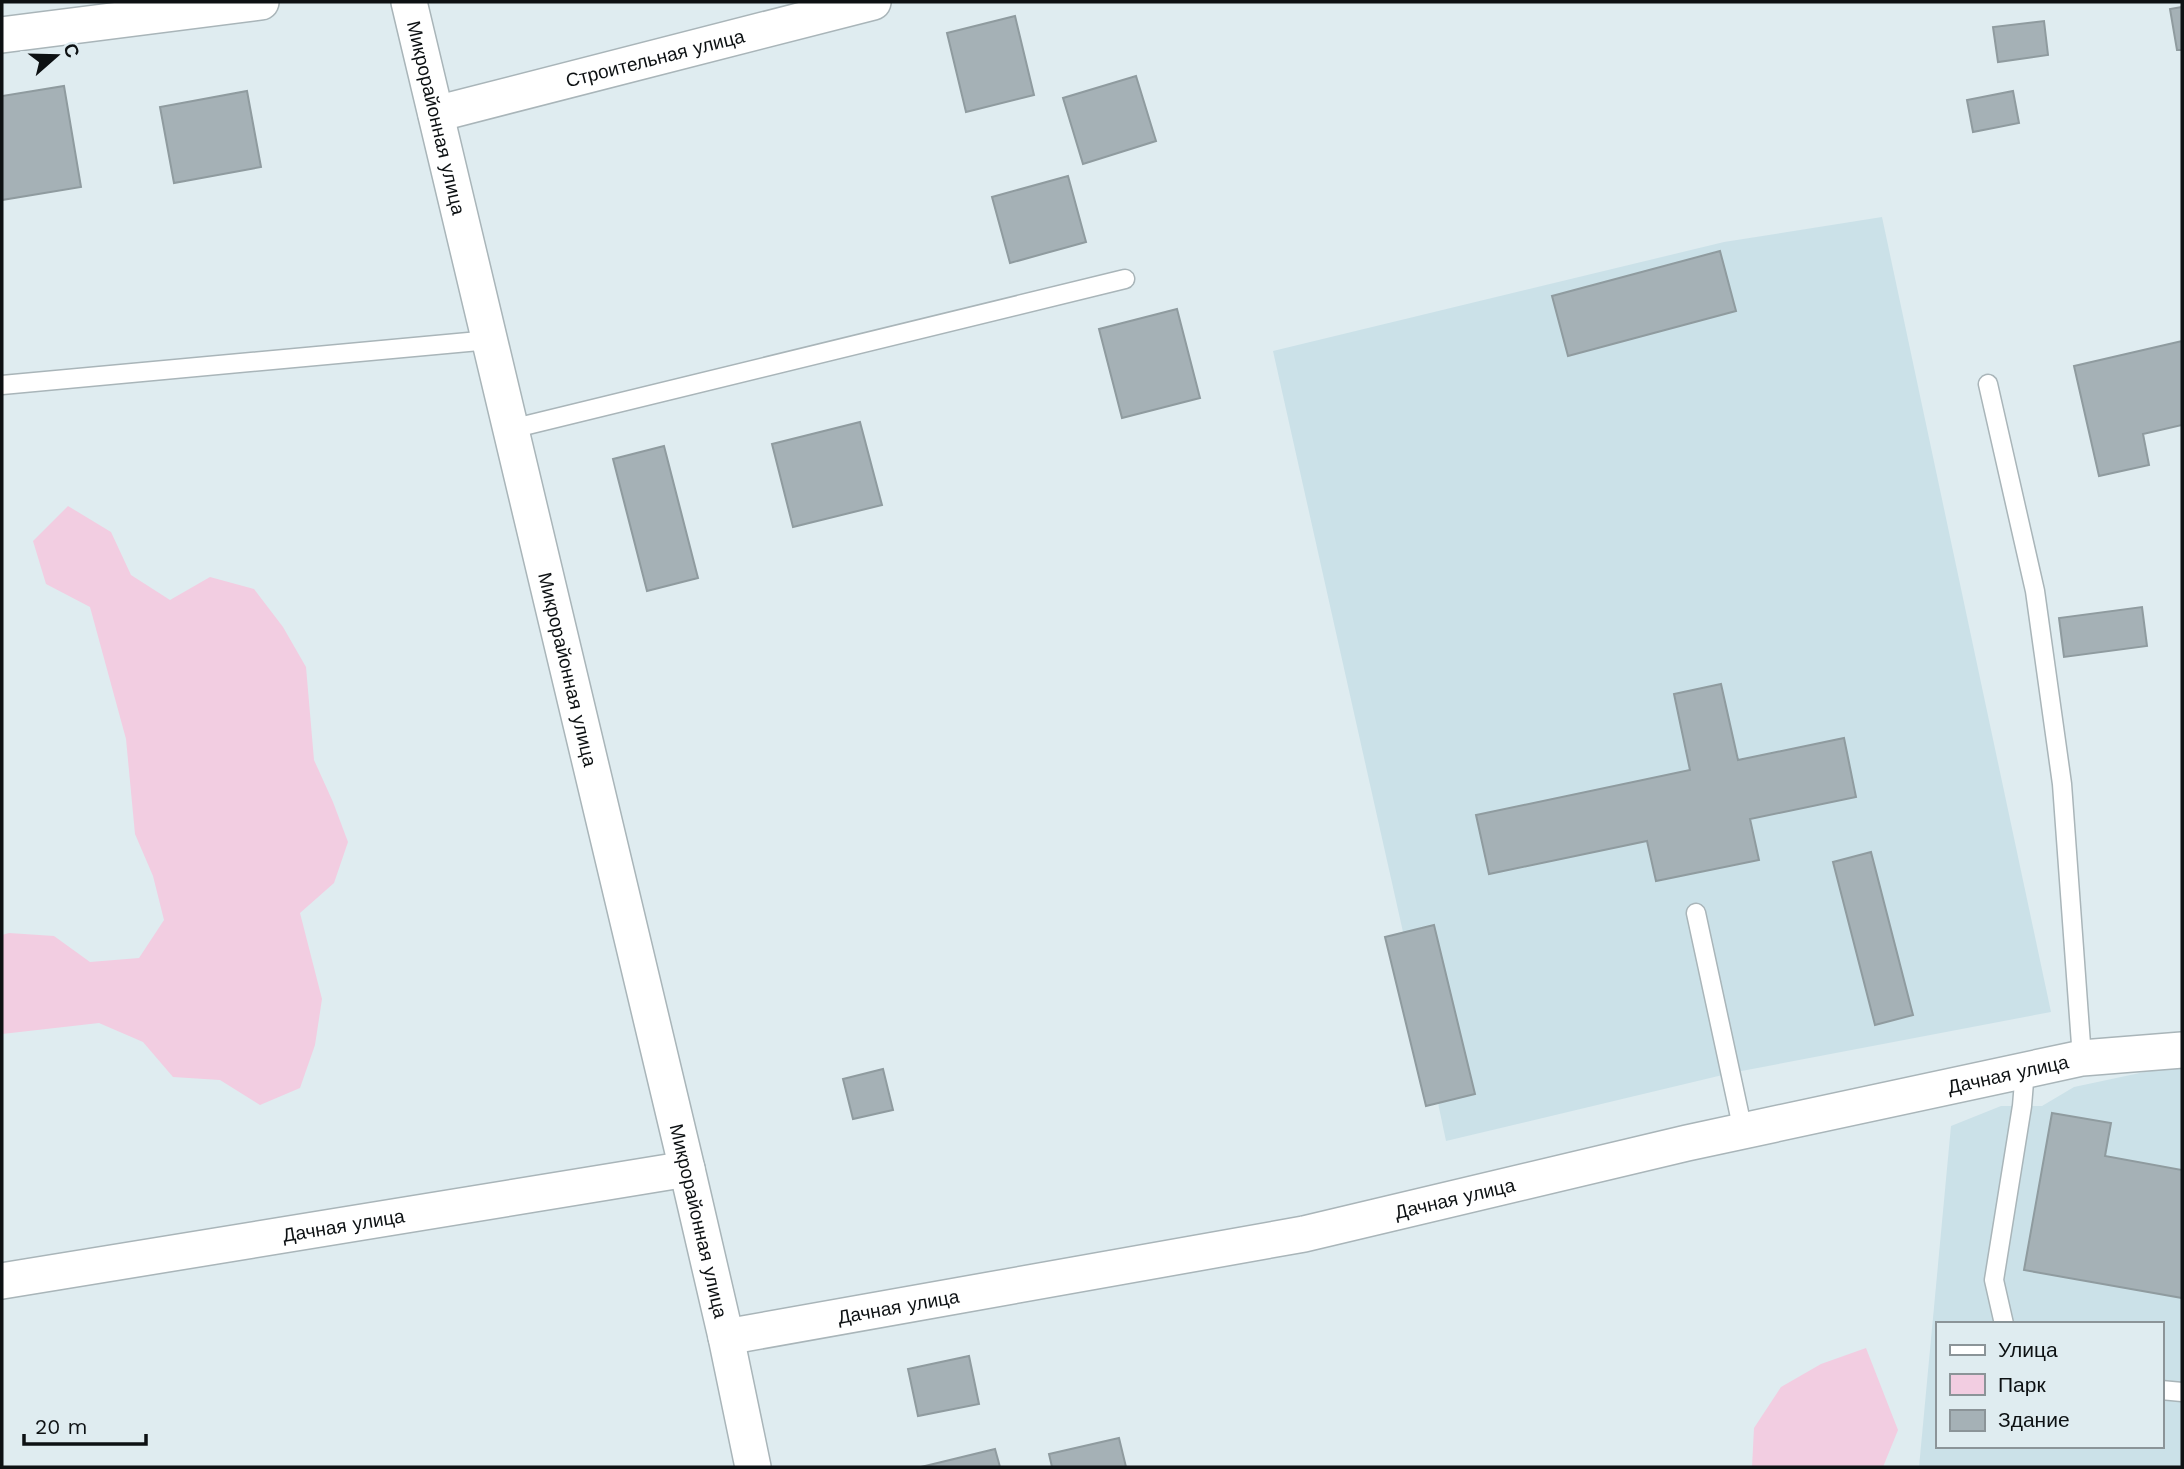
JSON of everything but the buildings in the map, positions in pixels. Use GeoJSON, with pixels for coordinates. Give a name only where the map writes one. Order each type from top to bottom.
{"type":"FeatureCollection","features":[{"type":"Feature","properties":{"kind":"street"},"geometry":{"type":"LineString","coordinates":[[2,35],[261,2]]}},
{"type":"Feature","properties":{"kind":"street","name":"Микрорайонная улица"},"geometry":{"type":"LineString","coordinates":[[410,2],[687,1169],[753,1467]]}},
{"type":"Feature","properties":{"kind":"street","name":"Строительная улица"},"geometry":{"type":"LineString","coordinates":[[436,114],[873,2]]}},
{"type":"Feature","properties":{"kind":"street","name":"Дачная улица"},"geometry":{"type":"LineString","coordinates":[[726,1337],[1304,1234],[1743,1131],[2082,1058],[2182,1050]]}},
{"type":"Feature","properties":{"kind":"street","name":"Дачная улица"},"geometry":{"type":"LineString","coordinates":[[2,1281],[687,1169]]}},
{"type":"Feature","properties":{"kind":"lane"},"geometry":{"type":"LineString","coordinates":[[511,429],[1125,279]]}},
{"type":"Feature","properties":{"kind":"lane"},"geometry":{"type":"LineString","coordinates":[[2,385],[490,340]]}},
{"type":"Feature","properties":{"kind":"lane"},"geometry":{"type":"LineString","coordinates":[[1988,384],[2035,591],[2043,646],[2062,784],[2082,1058]]}},
{"type":"Feature","properties":{"kind":"lane"},"geometry":{"type":"LineString","coordinates":[[1696,913],[1743,1131]]}},
{"type":"Feature","properties":{"kind":"lane"},"geometry":{"type":"LineString","coordinates":[[2004,1322],[1994,1280],[2022,1106],[2025,1070]]}},
{"type":"Feature","properties":{"kind":"lane"},"geometry":{"type":"LineString","coordinates":[[2163,1390],[2182,1392]]}},
{"type":"Feature","properties":{"kind":"shaded area"},"geometry":{"type":"Polygon","coordinates":[[[1882,217],[2051,1012],[1731,1073],[1446,1141],[1438,1103],[1426,1106],[1385,937],[1403,932],[1273,351],[1724,242],[1882,217]]]}},
{"type":"Feature","properties":{"kind":"shaded area"},"geometry":{"type":"Polygon","coordinates":[[[2182,1064],[2182,1467],[1919,1467],[1951,1126],[2001,1106],[2042,1106],[2074,1087],[2182,1064]]]}},
{"type":"Feature","properties":{"kind":"green space"},"geometry":{"type":"Polygon","coordinates":[[[68,506],[111,532],[131,575],[170,600],[210,577],[254,589],[283,627],[306,667],[314,760],[348,842],[334,883],[300,913],[322,999],[315,1045],[300,1088],[260,1105],[220,1080],[173,1077],[143,1042],[99,1023],[2,1034],[2,935],[9,933],[54,936],[90,962],[139,958],[164,920],[153,876],[135,834],[126,739],[90,607],[46,584],[33,541],[68,506]]]}},
{"type":"Feature","properties":{"kind":"green space"},"geometry":{"type":"Polygon","coordinates":[[[1866,1348],[1898,1430],[1883,1467],[1752,1467],[1754,1428],[1781,1387],[1821,1364],[1866,1348]]]}}]}
